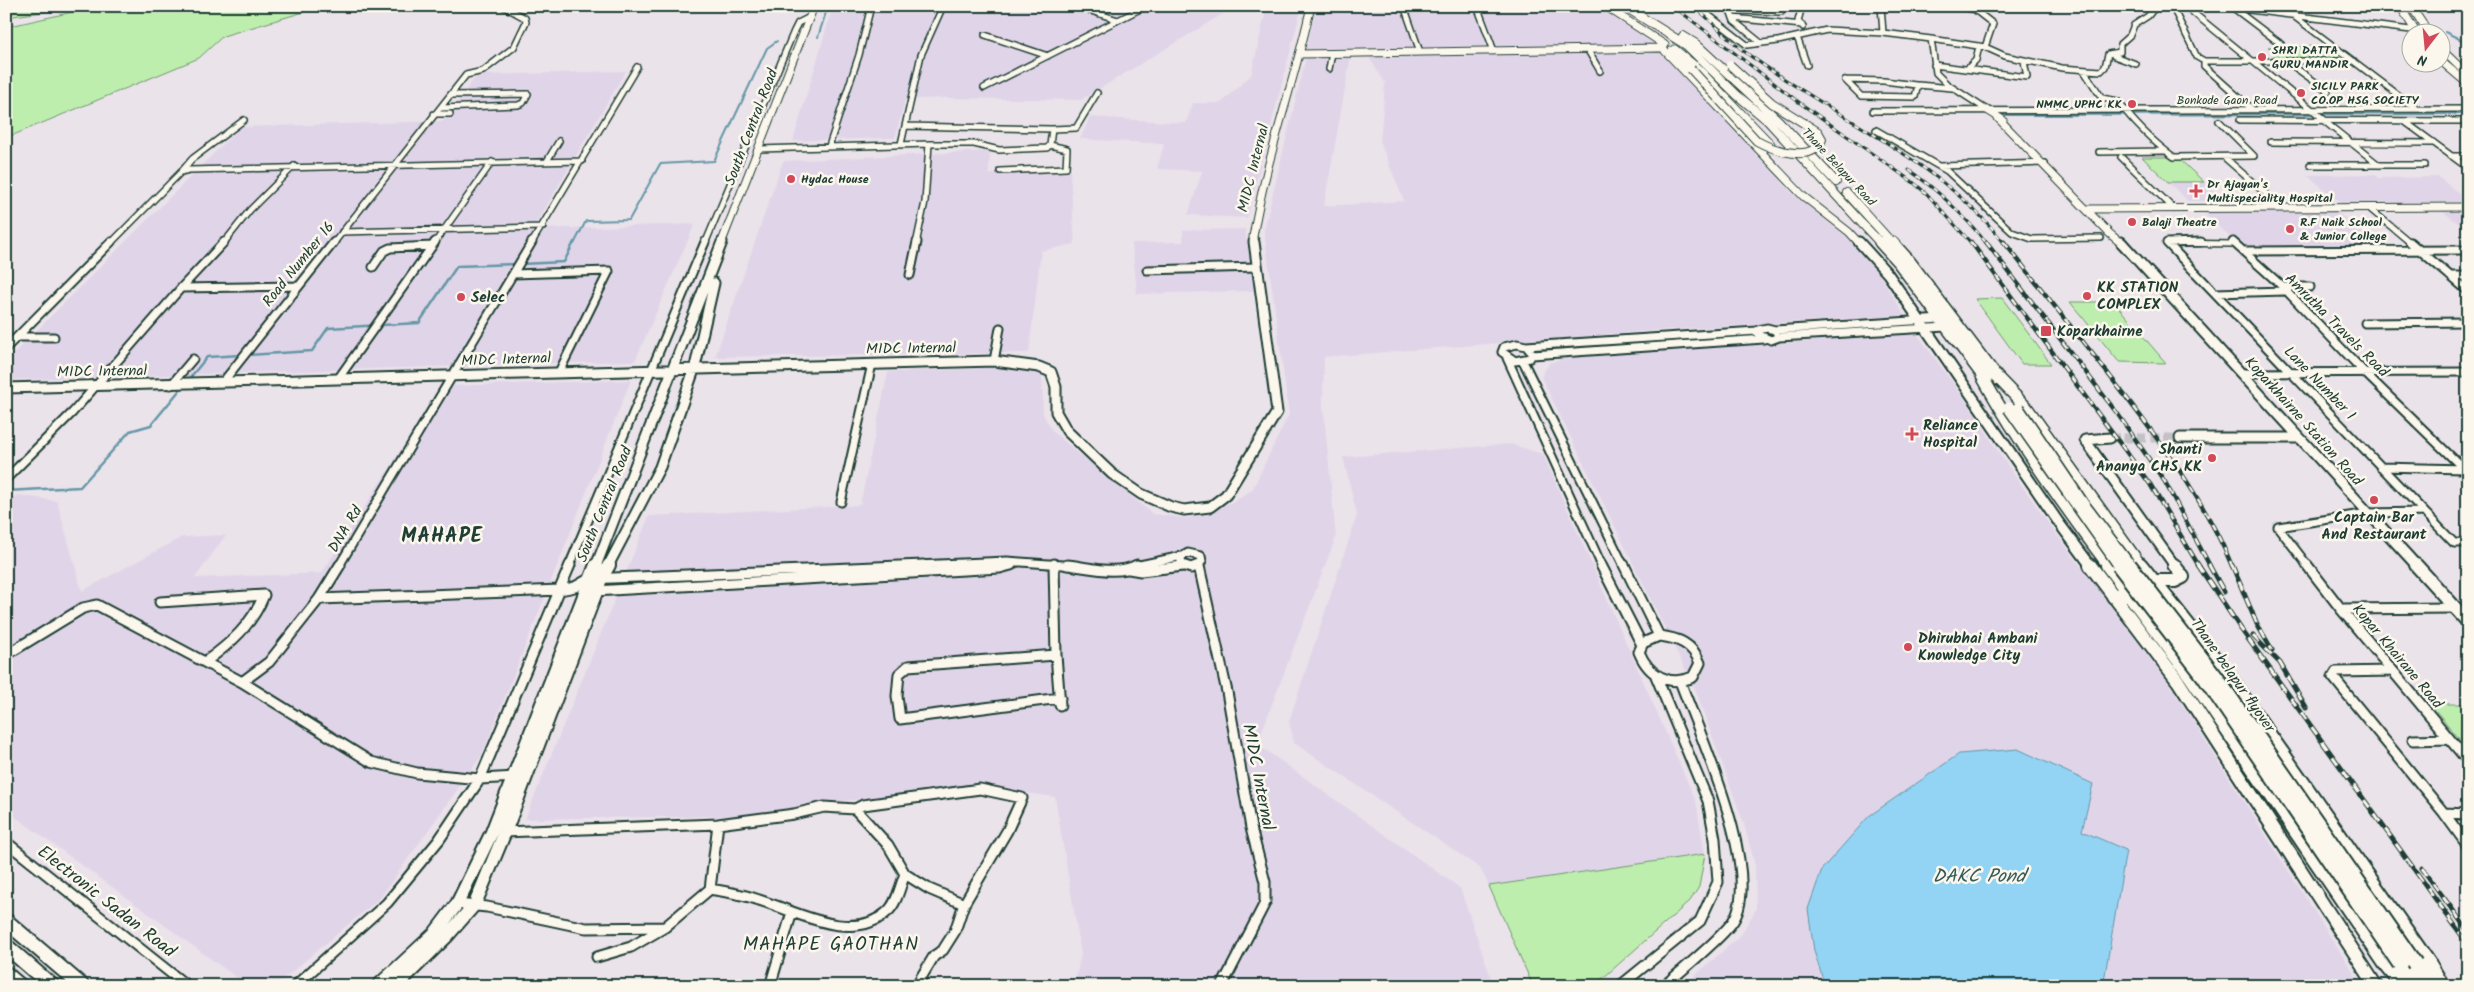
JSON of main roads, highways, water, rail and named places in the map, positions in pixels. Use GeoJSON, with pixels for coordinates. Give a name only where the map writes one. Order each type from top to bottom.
{"type":"FeatureCollection","features":[{"type":"Feature","properties":{"kind":"main road","name":"Thane Belapur Road"},"geometry":{"type":"LineString","coordinates":[[1624,6],[1700,53],[1768,121],[1899,263],[1946,327],[1989,376]]}},
{"type":"Feature","properties":{"kind":"main road","name":"Thane Belapur Road"},"geometry":{"type":"LineString","coordinates":[[1636,6],[1700,53],[1779,121],[1903,254],[1989,376]]}},
{"type":"Feature","properties":{"kind":"main road"},"geometry":{"type":"LineString","coordinates":[[1670,49],[1672,36]]}},
{"type":"Feature","properties":{"kind":"main road"},"geometry":{"type":"LineString","coordinates":[[1670,49],[1700,53],[1730,65],[1772,103],[1818,132],[1822,139],[1820,145],[1812,150],[1792,152],[1764,146],[1757,141],[1691,69],[1670,49]]}},
{"type":"Feature","properties":{"kind":"main road"},"geometry":{"type":"LineString","coordinates":[[1989,376],[2027,408],[2092,502],[2227,675],[2430,964],[2442,986]]}},
{"type":"Feature","properties":{"kind":"main road"},"geometry":{"type":"LineString","coordinates":[[1989,376],[2000,408],[2061,502],[2191,676],[2386,964],[2404,986]]}},
{"type":"Feature","properties":{"kind":"main road","name":"Thane belapur flyover"},"geometry":{"type":"LineString","coordinates":[[1989,376],[2088,511],[2215,676],[2408,964]]}},
{"type":"Feature","properties":{"kind":"main road"},"geometry":{"type":"LineString","coordinates":[[2114,596],[2163,592]]}},
{"type":"Feature","properties":{"kind":"main road"},"geometry":{"type":"LineString","coordinates":[[6,921],[82,986]]}},
{"type":"Feature","properties":{"kind":"main road"},"geometry":{"type":"LineString","coordinates":[[6,946],[52,986]]}},
{"type":"Feature","properties":{"kind":"main road"},"geometry":{"type":"LineString","coordinates":[[2408,964],[2415,986]]}},
{"type":"Feature","properties":{"kind":"main road"},"geometry":{"type":"LineString","coordinates":[[2408,964],[2430,986]]}},
{"type":"Feature","properties":{"kind":"main road"},"geometry":{"type":"LineString","coordinates":[[6,974],[20,986]]}},
{"type":"Feature","properties":{"kind":"water","name":"DAKC Pond"},"geometry":{"type":"Polygon","coordinates":[[[2018,749],[2093,784],[2082,831],[2126,850],[2104,981],[2101,986],[1825,986],[1814,951],[1808,909],[1822,869],[1869,816],[1959,754],[2018,749]]]}},
{"type":"Feature","properties":{"kind":"waterway"},"geometry":{"type":"LineString","coordinates":[[818,37],[828,6]]}},
{"type":"Feature","properties":{"kind":"waterway"},"geometry":{"type":"LineString","coordinates":[[2452,35],[2468,43]]}},
{"type":"Feature","properties":{"kind":"waterway"},"geometry":{"type":"LineString","coordinates":[[574,244],[586,221],[629,220],[660,164],[714,161],[767,48],[777,41]]}},
{"type":"Feature","properties":{"kind":"waterway"},"geometry":{"type":"LineString","coordinates":[[2003,115],[2468,114]]}},
{"type":"Feature","properties":{"kind":"waterway"},"geometry":{"type":"LineString","coordinates":[[521,264],[564,262],[574,242]]}},
{"type":"Feature","properties":{"kind":"waterway"},"geometry":{"type":"LineString","coordinates":[[247,355],[312,351],[328,328],[419,323],[457,266],[516,264]]}},
{"type":"Feature","properties":{"kind":"waterway"},"geometry":{"type":"LineString","coordinates":[[188,380],[207,357],[241,355]]}},
{"type":"Feature","properties":{"kind":"waterway"},"geometry":{"type":"LineString","coordinates":[[6,491],[80,487],[130,431],[151,425],[183,386]]}},
{"type":"Feature","properties":{"kind":"tunnel"},"geometry":{"type":"LineString","coordinates":[[2110,438],[2180,438]]}},
{"type":"Feature","properties":{"kind":"railway"},"geometry":{"type":"LineString","coordinates":[[1673,6],[1800,103],[1914,183],[1927,194],[1972,244]]}},
{"type":"Feature","properties":{"kind":"railway"},"geometry":{"type":"LineString","coordinates":[[1694,6],[1745,52],[1812,97],[1916,162],[1978,214],[2005,244]]}},
{"type":"Feature","properties":{"kind":"railway"},"geometry":{"type":"LineString","coordinates":[[1909,170],[1951,204],[1987,244]]}},
{"type":"Feature","properties":{"kind":"railway"},"geometry":{"type":"LineString","coordinates":[[1971,242],[2150,484],[2199,566]]}},
{"type":"Feature","properties":{"kind":"railway"},"geometry":{"type":"LineString","coordinates":[[1986,242],[2117,413],[2165,482],[2210,566]]}},
{"type":"Feature","properties":{"kind":"railway"},"geometry":{"type":"LineString","coordinates":[[2004,242],[2106,371],[2176,465],[2220,539],[2232,566]]}},
{"type":"Feature","properties":{"kind":"railway"},"geometry":{"type":"LineString","coordinates":[[2198,565],[2241,629],[2468,944]]}},
{"type":"Feature","properties":{"kind":"railway"},"geometry":{"type":"LineString","coordinates":[[2209,565],[2224,592]]}},
{"type":"Feature","properties":{"kind":"railway"},"geometry":{"type":"LineString","coordinates":[[2232,565],[2257,624],[2272,650]]}},
{"type":"Feature","properties":{"kind":"railway"},"geometry":{"type":"LineString","coordinates":[[2253,636],[2280,663],[2306,708]]}},
{"type":"Feature","properties":{"kind":"railway"},"geometry":{"type":"LineString","coordinates":[[2422,868],[2468,931]]}},
{"type":"Feature","properties":{"kind":"place","name":"SHRI DATTA GURU MANDIR"},"geometry":{"type":"Point","coordinates":[2262,57]}},
{"type":"Feature","properties":{"kind":"place","name":"SICILY PARK CO.OP HSG SOCIETY"},"geometry":{"type":"Point","coordinates":[2301,93]}},
{"type":"Feature","properties":{"kind":"place","name":"NMMC UPHC KK"},"geometry":{"type":"Point","coordinates":[2132,104]}},
{"type":"Feature","properties":{"kind":"place","name":"Hydac House"},"geometry":{"type":"Point","coordinates":[791,179]}},
{"type":"Feature","properties":{"kind":"place","name":"Dr Ajayan's Multispeciality Hospital"},"geometry":{"type":"Point","coordinates":[2196,191]}},
{"type":"Feature","properties":{"kind":"place","name":"Balaji Theatre"},"geometry":{"type":"Point","coordinates":[2132,222]}},
{"type":"Feature","properties":{"kind":"place","name":"R.F Naik School & Junior College"},"geometry":{"type":"Point","coordinates":[2290,229]}},
{"type":"Feature","properties":{"kind":"place","name":"KK STATION COMPLEX"},"geometry":{"type":"Point","coordinates":[2087,296]}},
{"type":"Feature","properties":{"kind":"place","name":"Selec"},"geometry":{"type":"Point","coordinates":[461,297]}},
{"type":"Feature","properties":{"kind":"place","name":"Koparkhairne"},"geometry":{"type":"Point","coordinates":[2046,331]}},
{"type":"Feature","properties":{"kind":"place","name":"Reliance Hospital"},"geometry":{"type":"Point","coordinates":[1912,434]}},
{"type":"Feature","properties":{"kind":"place","name":"Shanti Ananya CHS KK"},"geometry":{"type":"Point","coordinates":[2212,458]}},
{"type":"Feature","properties":{"kind":"place","name":"Captain Bar And Restaurant"},"geometry":{"type":"Point","coordinates":[2374,500]}},
{"type":"Feature","properties":{"kind":"place","name":"Dhirubhai Ambani Knowledge City"},"geometry":{"type":"Point","coordinates":[1908,647]}},
{"type":"Feature","properties":{"kind":"district","name":"MAHAPE"},"geometry":{"type":"Point","coordinates":[442,535]}},
{"type":"Feature","properties":{"kind":"district","name":"MAHAPE GAOTHAN"},"geometry":{"type":"Point","coordinates":[831,943]}}]}
